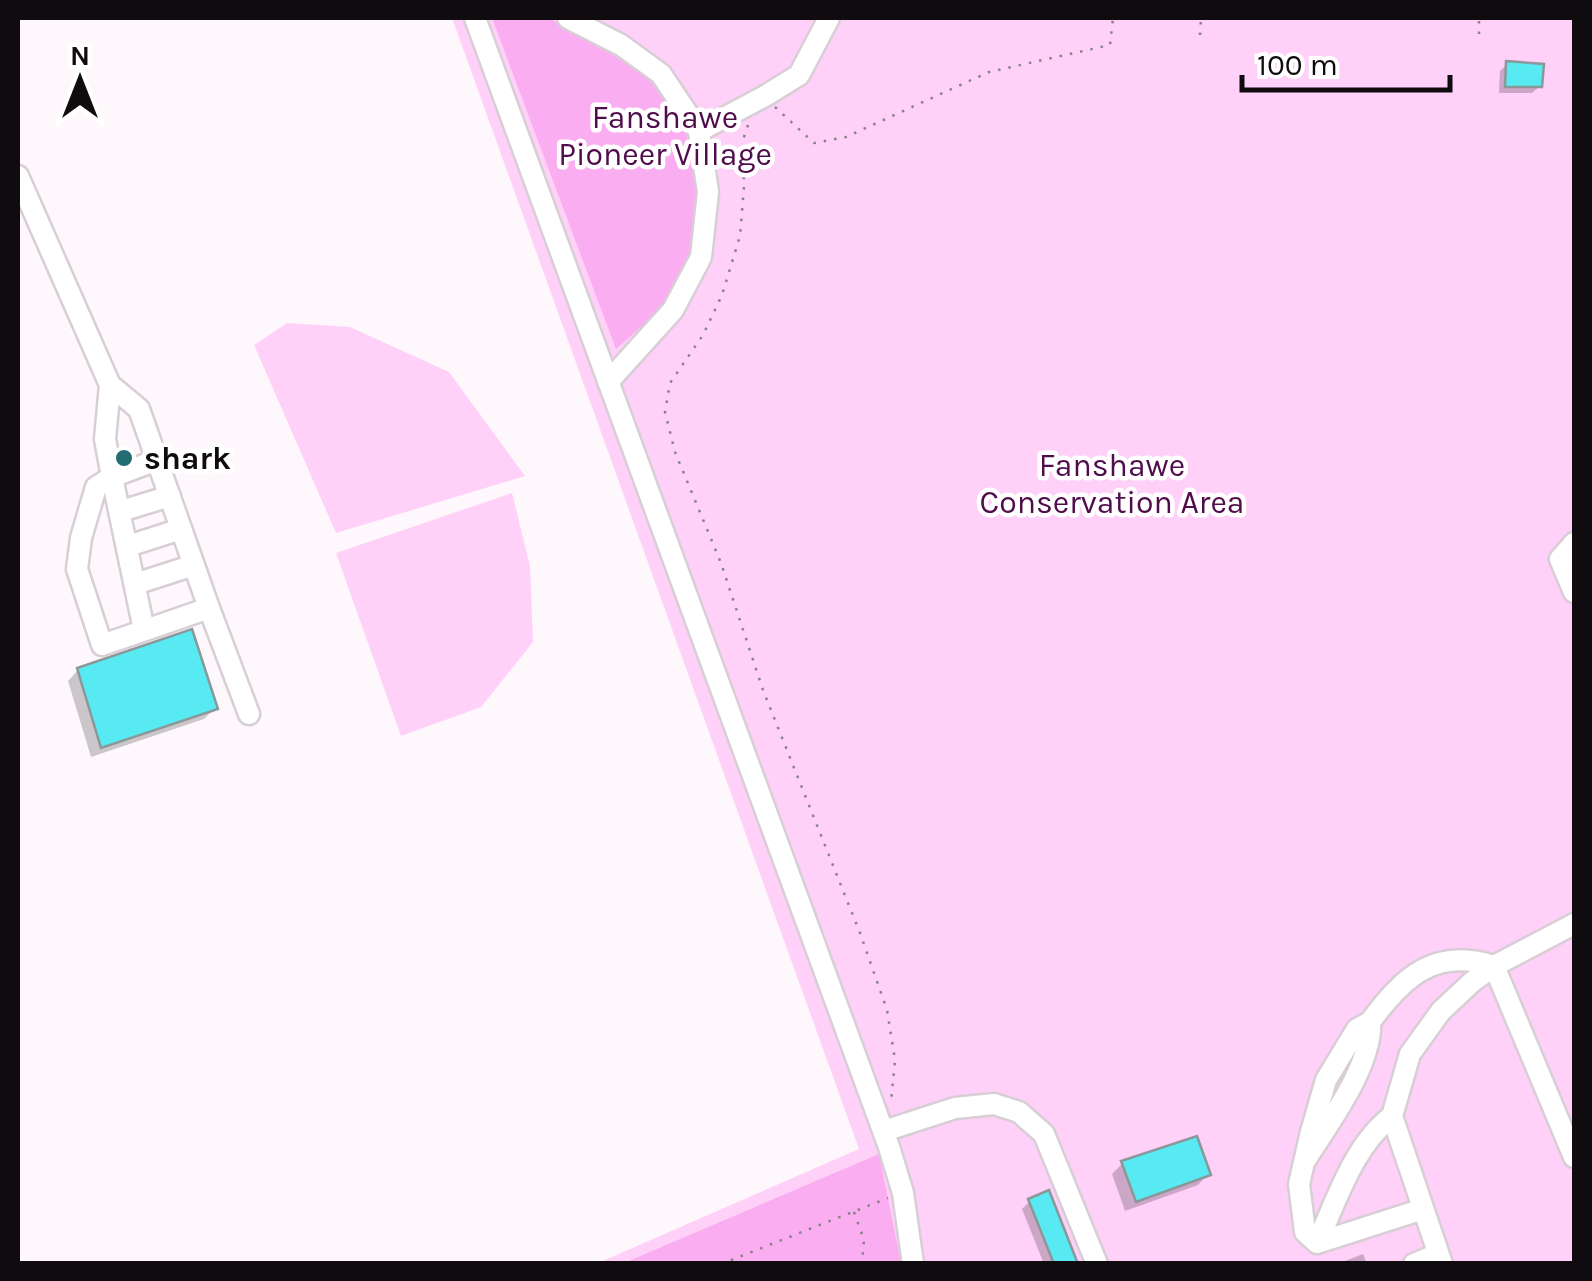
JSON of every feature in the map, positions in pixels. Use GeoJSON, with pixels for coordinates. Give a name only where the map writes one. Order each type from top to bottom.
{"type":"FeatureCollection","features":[{"type":"Feature","properties":{"kind":"street"},"geometry":{"type":"LineString","coordinates":[[475,18],[884,1131],[903,1194],[913,1264]]}},
{"type":"Feature","properties":{"kind":"street"},"geometry":{"type":"LineString","coordinates":[[568,18],[621,46],[661,74],[699,131],[708,192],[701,257],[673,310],[608,382]]}},
{"type":"Feature","properties":{"kind":"street"},"geometry":{"type":"LineString","coordinates":[[699,131],[799,74],[829,18]]}},
{"type":"Feature","properties":{"kind":"street"},"geometry":{"type":"LineString","coordinates":[[18,176],[110,385],[139,409],[249,714]]}},
{"type":"Feature","properties":{"kind":"street"},"geometry":{"type":"LineString","coordinates":[[110,385],[104,438],[144,630]]}},
{"type":"Feature","properties":{"kind":"street"},"geometry":{"type":"LineString","coordinates":[[104,438],[145,426]]}},
{"type":"Feature","properties":{"kind":"street"},"geometry":{"type":"LineString","coordinates":[[157,460],[96,487],[81,538],[78,569],[102,645],[209,608]]}},
{"type":"Feature","properties":{"kind":"street"},"geometry":{"type":"LineString","coordinates":[[122,512],[170,496]]}},
{"type":"Feature","properties":{"kind":"street"},"geometry":{"type":"LineString","coordinates":[[128,546],[182,529]]}},
{"type":"Feature","properties":{"kind":"street"},"geometry":{"type":"LineString","coordinates":[[1574,543],[1560,558],[1574,592]]}},
{"type":"Feature","properties":{"kind":"street"},"geometry":{"type":"LineString","coordinates":[[135,584],[194,565]]}},
{"type":"Feature","properties":{"kind":"street"},"geometry":{"type":"LineString","coordinates":[[1414,1264],[1440,1259],[1392,1116],[1410,1054],[1441,1011],[1494,966],[1574,924]]}},
{"type":"Feature","properties":{"kind":"street"},"geometry":{"type":"LineString","coordinates":[[1316,1244],[1305,1232],[1298,1184],[1306,1159],[1338,1109],[1372,1040],[1370,1022],[1391,994],[1421,969],[1469,958],[1494,966],[1574,1158]]}},
{"type":"Feature","properties":{"kind":"street"},"geometry":{"type":"LineString","coordinates":[[884,1131],[955,1108],[994,1104],[1018,1112],[1044,1134],[1096,1264]]}},
{"type":"Feature","properties":{"kind":"street"},"geometry":{"type":"LineString","coordinates":[[1316,1244],[1361,1151],[1376,1129],[1392,1116]]}},
{"type":"Feature","properties":{"kind":"street"},"geometry":{"type":"LineString","coordinates":[[1316,1244],[1423,1209]]}},
{"type":"Feature","properties":{"kind":"path"},"geometry":{"type":"LineString","coordinates":[[765,96],[814,143],[846,137],[989,72],[1110,45],[1113,18]]}},
{"type":"Feature","properties":{"kind":"path"},"geometry":{"type":"LineString","coordinates":[[1200,35],[1201,18]]}},
{"type":"Feature","properties":{"kind":"path"},"geometry":{"type":"LineString","coordinates":[[1479,18],[1479,34]]}},
{"type":"Feature","properties":{"kind":"path"},"geometry":{"type":"LineString","coordinates":[[748,124],[743,140],[740,236],[722,295],[703,335],[670,383],[666,412],[675,452],[721,563],[763,690],[888,1010],[894,1060],[891,1103]]}},
{"type":"Feature","properties":{"kind":"path"},"geometry":{"type":"LineString","coordinates":[[722,1264],[903,1194]]}},
{"type":"Feature","properties":{"kind":"path"},"geometry":{"type":"LineString","coordinates":[[854,1210],[864,1240],[862,1264]]}},
{"type":"Feature","properties":{"kind":"green space","name":"Fanshawe Conservation Area"},"geometry":{"type":"Polygon","coordinates":[[[452,18],[1574,18],[1574,1263],[598,1263],[859,1149],[452,18]]]}},
{"type":"Feature","properties":{"kind":"green space","name":"Fanshawe Pioneer Village"},"geometry":{"type":"Polygon","coordinates":[[[492,18],[549,18],[647,77],[684,124],[698,182],[692,251],[664,307],[616,349],[492,18]]]}},
{"type":"Feature","properties":{"kind":"green space"},"geometry":{"type":"Polygon","coordinates":[[[287,323],[350,327],[449,372],[525,476],[336,533],[254,345],[287,323]]]}},
{"type":"Feature","properties":{"kind":"green space"},"geometry":{"type":"Polygon","coordinates":[[[512,493],[530,566],[533,642],[481,707],[401,736],[336,553],[512,493]]]}},
{"type":"Feature","properties":{"kind":"green space"},"geometry":{"type":"Polygon","coordinates":[[[879,1154],[901,1263],[624,1263],[879,1154]]]}},
{"type":"Feature","properties":{"kind":"building"},"geometry":{"type":"Polygon","coordinates":[[[1506,61],[1544,64],[1542,87],[1505,87],[1506,61]]]}},
{"type":"Feature","properties":{"kind":"building"},"geometry":{"type":"Polygon","coordinates":[[[192,629],[218,709],[101,748],[77,668],[192,629]]]}},
{"type":"Feature","properties":{"kind":"building"},"geometry":{"type":"Polygon","coordinates":[[[1197,1136],[1211,1175],[1136,1202],[1121,1161],[1197,1136]]]}},
{"type":"Feature","properties":{"kind":"building"},"geometry":{"type":"Polygon","coordinates":[[[1049,1190],[1078,1264],[1054,1264],[1028,1199],[1049,1190]]]}},
{"type":"Feature","properties":{"kind":"place","name":"shark"},"geometry":{"type":"Point","coordinates":[124,458]}}]}
